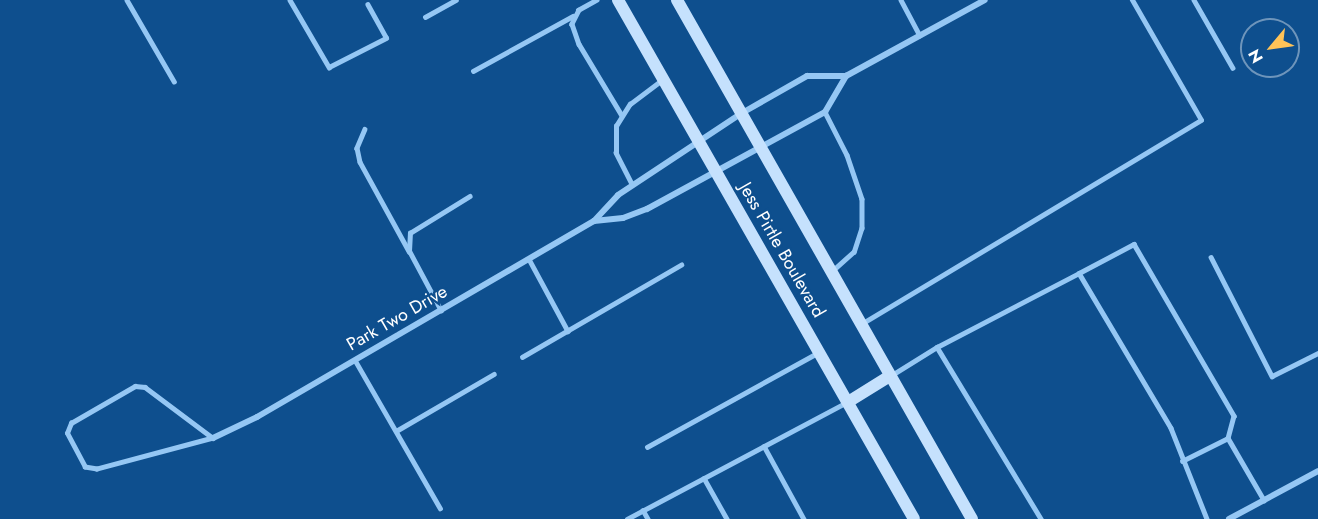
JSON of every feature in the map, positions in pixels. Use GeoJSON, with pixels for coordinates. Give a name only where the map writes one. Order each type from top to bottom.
{"type":"FeatureCollection","features":[{"type":"Feature","properties":{"kind":"street","name":"Jess Pirtle Boulevard"},"geometry":{"type":"LineString","coordinates":[[618,0],[914,519]]}},
{"type":"Feature","properties":{"kind":"street","name":"Jess Pirtle Boulevard"},"geometry":{"type":"LineString","coordinates":[[677,0],[972,519]]}},
{"type":"Feature","properties":{"kind":"street","name":"Park Two Drive"},"geometry":{"type":"LineString","coordinates":[[213,438],[257,417],[594,221],[632,185],[742,113],[807,76],[846,76],[976,2],[985,0]]}},
{"type":"Feature","properties":{"kind":"street"},"geometry":{"type":"LineString","coordinates":[[825,112],[846,76]]}},
{"type":"Feature","properties":{"kind":"street","name":"Park Two Drive"},"geometry":{"type":"LineString","coordinates":[[594,221],[623,218],[647,209],[825,112]]}},
{"type":"Feature","properties":{"kind":"street"},"geometry":{"type":"LineString","coordinates":[[848,402],[890,376]]}},
{"type":"Feature","properties":{"kind":"street"},"geometry":{"type":"LineString","coordinates":[[1229,519],[1318,471]]}},
{"type":"Feature","properties":{"kind":"lane"},"geometry":{"type":"LineString","coordinates":[[127,0],[174,81]]}},
{"type":"Feature","properties":{"kind":"lane"},"geometry":{"type":"LineString","coordinates":[[290,0],[329,67],[386,38],[368,4]]}},
{"type":"Feature","properties":{"kind":"lane"},"geometry":{"type":"LineString","coordinates":[[425,17],[456,0]]}},
{"type":"Feature","properties":{"kind":"lane"},"geometry":{"type":"LineString","coordinates":[[473,71],[573,16],[597,0]]}},
{"type":"Feature","properties":{"kind":"lane"},"geometry":{"type":"LineString","coordinates":[[901,0],[920,35]]}},
{"type":"Feature","properties":{"kind":"lane"},"geometry":{"type":"LineString","coordinates":[[861,324],[1201,120],[1132,0]]}},
{"type":"Feature","properties":{"kind":"lane"},"geometry":{"type":"LineString","coordinates":[[1194,0],[1233,68]]}},
{"type":"Feature","properties":{"kind":"lane"},"geometry":{"type":"LineString","coordinates":[[573,16],[579,44],[621,114]]}},
{"type":"Feature","properties":{"kind":"lane"},"geometry":{"type":"LineString","coordinates":[[632,185],[619,160],[614,140],[621,114],[663,80]]}},
{"type":"Feature","properties":{"kind":"lane"},"geometry":{"type":"LineString","coordinates":[[825,112],[848,155],[862,198],[862,228],[854,252],[832,272]]}},
{"type":"Feature","properties":{"kind":"lane"},"geometry":{"type":"LineString","coordinates":[[365,129],[357,148],[360,162],[441,311]]}},
{"type":"Feature","properties":{"kind":"lane"},"geometry":{"type":"LineString","coordinates":[[409,251],[410,233],[470,196]]}},
{"type":"Feature","properties":{"kind":"lane"},"geometry":{"type":"LineString","coordinates":[[890,376],[937,347],[1134,244],[1234,416],[1228,438],[1264,500]]}},
{"type":"Feature","properties":{"kind":"lane"},"geometry":{"type":"LineString","coordinates":[[1211,257],[1272,376],[1318,353]]}},
{"type":"Feature","properties":{"kind":"lane"},"geometry":{"type":"LineString","coordinates":[[529,259],[568,331]]}},
{"type":"Feature","properties":{"kind":"lane"},"geometry":{"type":"LineString","coordinates":[[522,357],[681,265]]}},
{"type":"Feature","properties":{"kind":"lane"},"geometry":{"type":"LineString","coordinates":[[1078,273],[1171,428],[1182,461],[1207,519]]}},
{"type":"Feature","properties":{"kind":"lane"},"geometry":{"type":"LineString","coordinates":[[937,347],[1041,519]]}},
{"type":"Feature","properties":{"kind":"lane"},"geometry":{"type":"LineString","coordinates":[[648,447],[819,352]]}},
{"type":"Feature","properties":{"kind":"lane"},"geometry":{"type":"LineString","coordinates":[[355,360],[440,508]]}},
{"type":"Feature","properties":{"kind":"lane"},"geometry":{"type":"LineString","coordinates":[[396,431],[494,375]]}},
{"type":"Feature","properties":{"kind":"lane"},"geometry":{"type":"LineString","coordinates":[[135,386],[145,387],[213,438],[97,469],[86,467],[67,433],[71,423],[135,386]]}},
{"type":"Feature","properties":{"kind":"lane"},"geometry":{"type":"LineString","coordinates":[[627,519],[848,402]]}},
{"type":"Feature","properties":{"kind":"lane"},"geometry":{"type":"LineString","coordinates":[[1182,461],[1228,438]]}},
{"type":"Feature","properties":{"kind":"lane"},"geometry":{"type":"LineString","coordinates":[[764,446],[804,519]]}},
{"type":"Feature","properties":{"kind":"lane"},"geometry":{"type":"LineString","coordinates":[[704,478],[726,519]]}},
{"type":"Feature","properties":{"kind":"lane"},"geometry":{"type":"LineString","coordinates":[[643,510],[648,519]]}}]}
